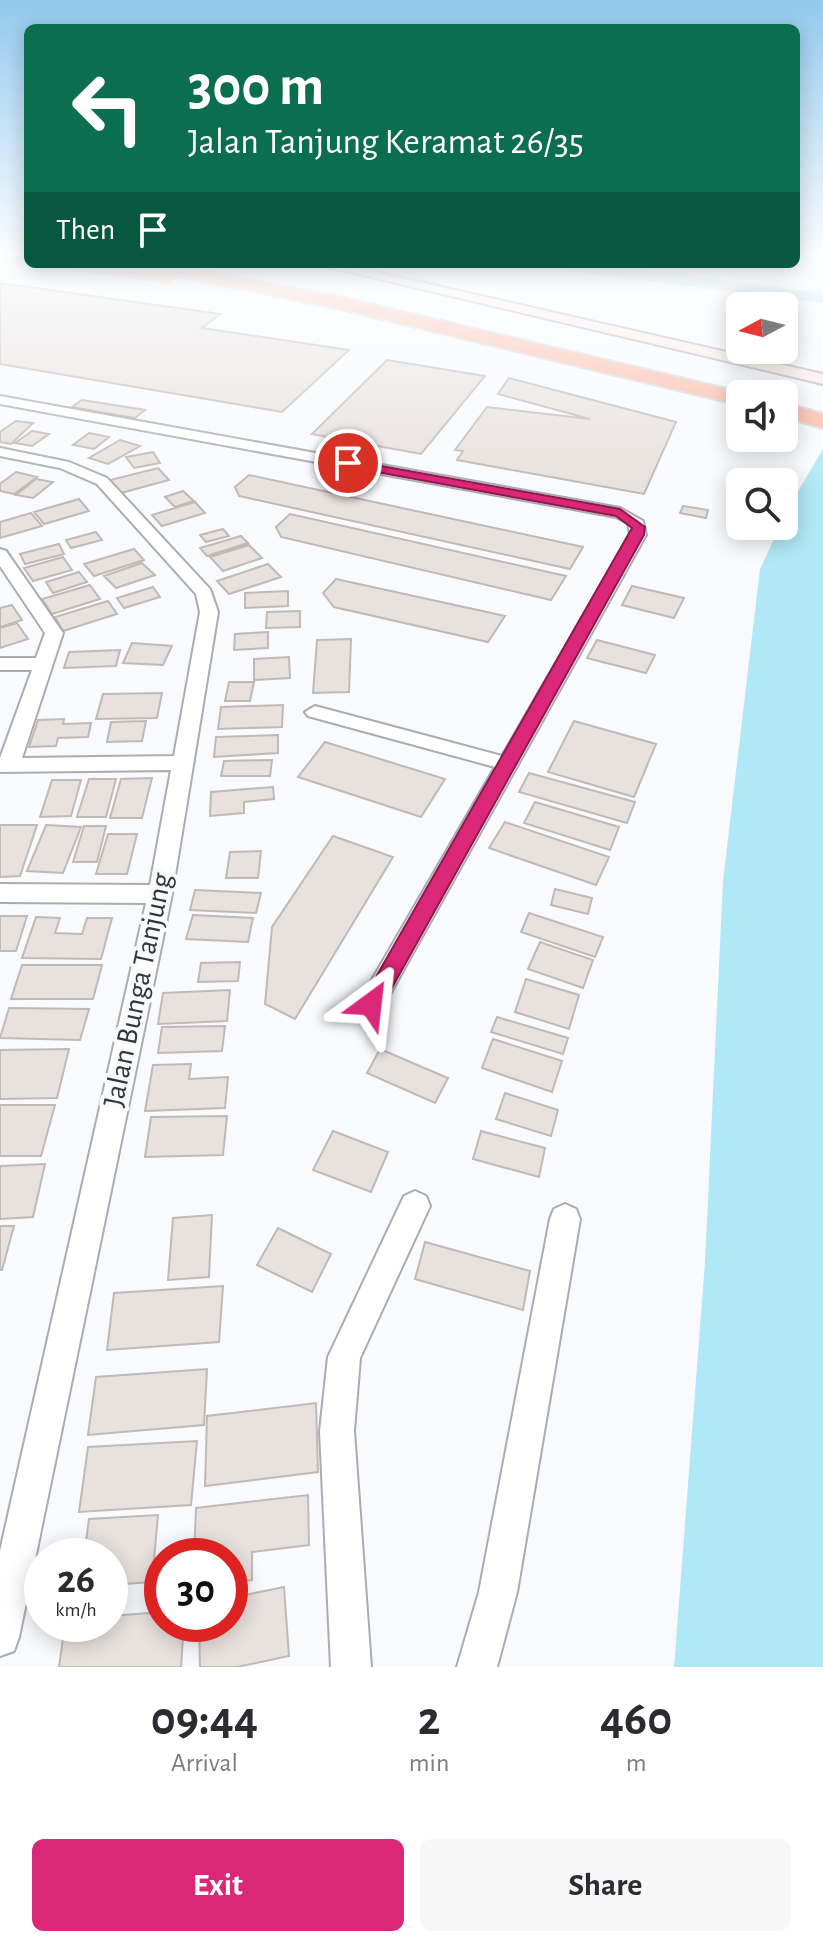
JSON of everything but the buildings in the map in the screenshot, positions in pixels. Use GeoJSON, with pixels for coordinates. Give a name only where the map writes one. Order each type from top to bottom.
{"type":"FeatureCollection","features":[{"type":"Feature","properties":{"kind":"highway"},"geometry":{"type":"LineString","coordinates":[[484,335],[726,388]]}},
{"type":"Feature","properties":{"kind":"highway"},"geometry":{"type":"LineString","coordinates":[[525,335],[726,388]]}},
{"type":"Feature","properties":{"kind":"highway"},"geometry":{"type":"LineString","coordinates":[[798,402],[823,408]]}},
{"type":"Feature","properties":{"kind":"highway"},"geometry":{"type":"LineString","coordinates":[[798,414],[823,421]]}},
{"type":"Feature","properties":{"kind":"main road"},"geometry":{"type":"LineString","coordinates":[[630,335],[823,379]]}},
{"type":"Feature","properties":{"kind":"street"},"geometry":{"type":"LineString","coordinates":[[0,400],[620,513],[635,521],[638,535],[371,1004]]}},
{"type":"Feature","properties":{"kind":"street","name":"Jalan Bunga Tanjung"},"geometry":{"type":"LineString","coordinates":[[0,452],[64,465],[102,481],[204,593],[209,612],[160,894],[0,1637]]}},
{"type":"Feature","properties":{"kind":"street"},"geometry":{"type":"LineString","coordinates":[[2,558],[54,633],[5,765],[183,763]]}},
{"type":"Feature","properties":{"kind":"street"},"geometry":{"type":"LineString","coordinates":[[0,664],[43,664]]}},
{"type":"Feature","properties":{"kind":"street"},"geometry":{"type":"LineString","coordinates":[[315,712],[508,764]]}},
{"type":"Feature","properties":{"kind":"street"},"geometry":{"type":"LineString","coordinates":[[0,893],[160,894]]}},
{"type":"Feature","properties":{"kind":"street"},"geometry":{"type":"LineString","coordinates":[[351,1667],[337,1431],[344,1357],[415,1206]]}},
{"type":"Feature","properties":{"kind":"street"},"geometry":{"type":"LineString","coordinates":[[477,1667],[501,1578],[565,1219]]}},
{"type":"Feature","properties":{"kind":"water"},"geometry":{"type":"Polygon","coordinates":[[[823,449],[823,1667],[674,1667],[705,1262],[723,881],[760,569],[773,540],[798,540],[798,491],[823,449]]]}},
{"type":"Feature","properties":{"kind":"route"},"geometry":{"type":"LineString","coordinates":[[348,463],[620,513],[635,521],[638,527],[638,535],[371,1004]]}}]}
